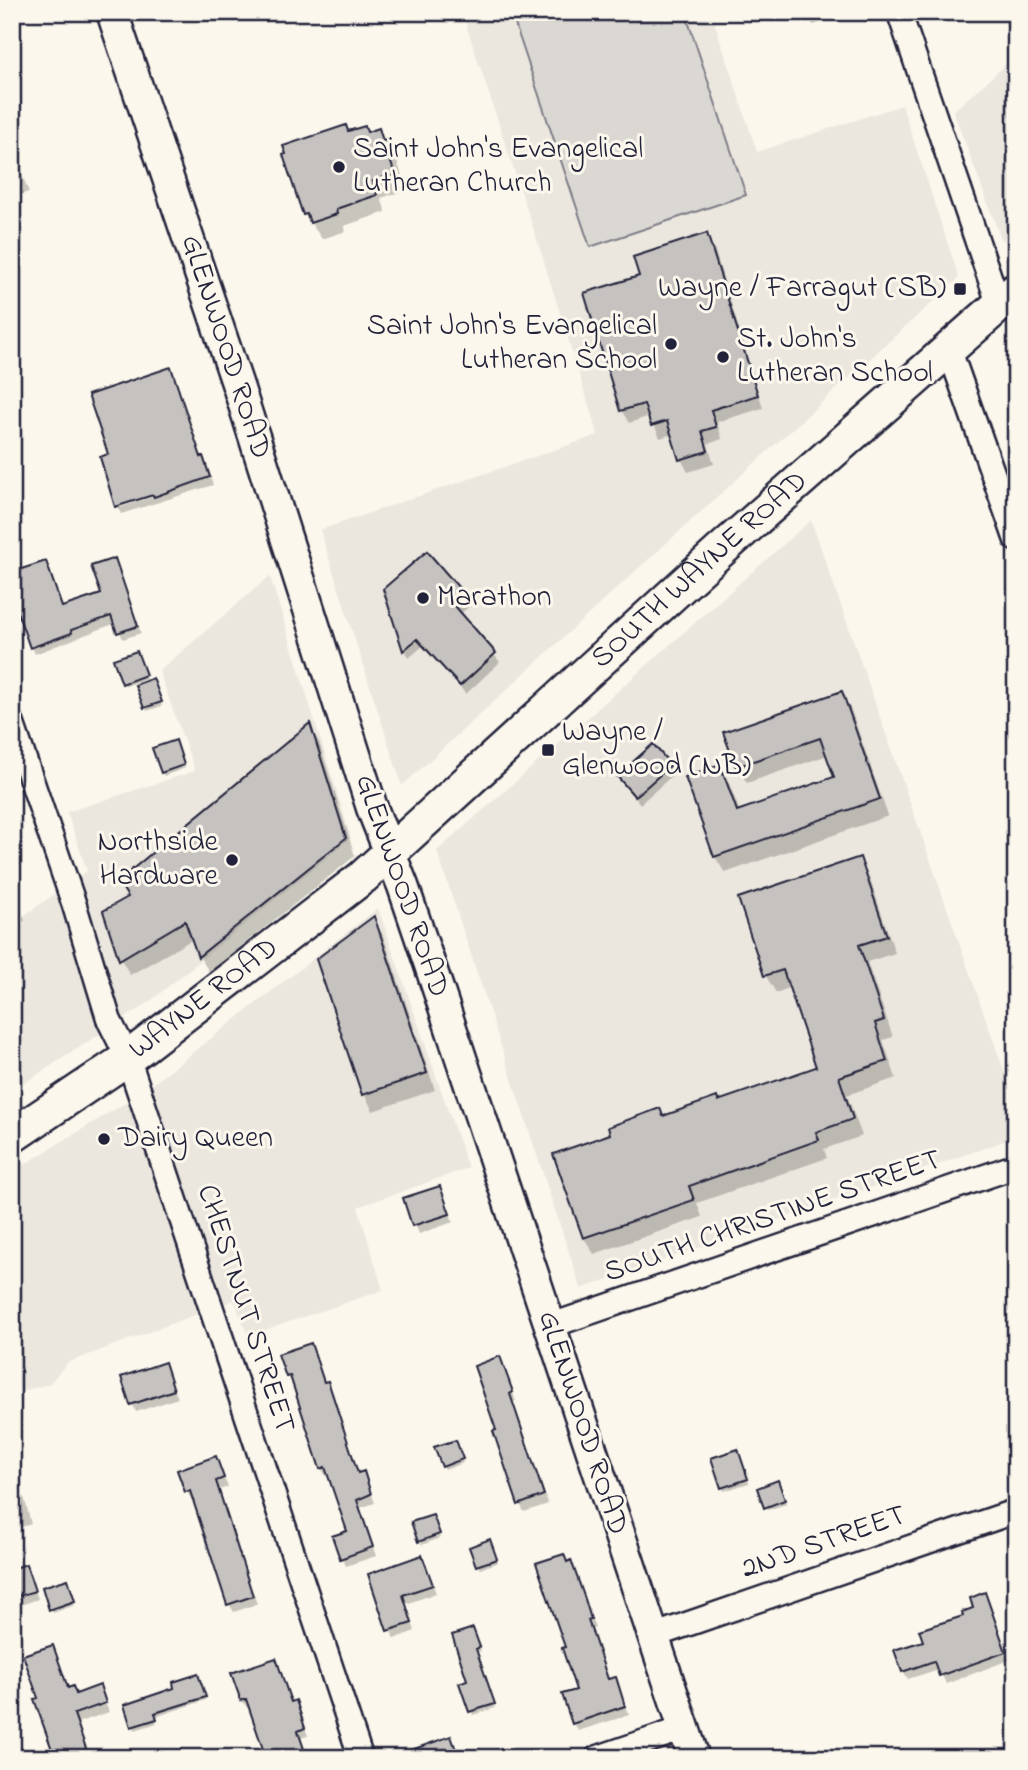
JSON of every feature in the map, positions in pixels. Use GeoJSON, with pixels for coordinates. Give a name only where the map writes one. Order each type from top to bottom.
{"type":"FeatureCollection","features":[{"type":"Feature","properties":{"kind":"main road","name":"SOUTH WAYNE ROAD"},"geometry":{"type":"LineString","coordinates":[[390,854],[719,552],[1007,298]]}},
{"type":"Feature","properties":{"kind":"main road","name":"WAYNE ROAD"},"geometry":{"type":"LineString","coordinates":[[12,1136],[128,1058],[390,854]]}},
{"type":"Feature","properties":{"kind":"street","name":"GLENWOOD ROAD"},"geometry":{"type":"LineString","coordinates":[[112,12],[239,389],[372,808],[431,968],[694,1758]]}},
{"type":"Feature","properties":{"kind":"street"},"geometry":{"type":"LineString","coordinates":[[900,12],[1007,298]]}},
{"type":"Feature","properties":{"kind":"street"},"geometry":{"type":"LineString","coordinates":[[949,349],[1016,539]]}},
{"type":"Feature","properties":{"kind":"street","name":"CHESTNUT STREET"},"geometry":{"type":"LineString","coordinates":[[12,723],[74,904],[109,1020],[128,1058],[360,1758]]}},
{"type":"Feature","properties":{"kind":"street","name":"SOUTH CHRISTINE STREET"},"geometry":{"type":"LineString","coordinates":[[550,1326],[1016,1166]]}},
{"type":"Feature","properties":{"kind":"street","name":"2ND STREET"},"geometry":{"type":"LineString","coordinates":[[653,1636],[1016,1511]]}},
{"type":"Feature","properties":{"kind":"street"},"geometry":{"type":"LineString","coordinates":[[597,1758],[685,1728]]}},
{"type":"Feature","properties":{"kind":"shaded area","name":"St. John's Lutheran School"},"geometry":{"type":"Polygon","coordinates":[[[462,12],[711,12],[757,152],[902,105],[959,278],[402,786],[320,530],[598,435],[462,12]]]}},
{"type":"Feature","properties":{"kind":"shaded area"},"geometry":{"type":"Polygon","coordinates":[[[511,12],[685,12],[746,195],[590,247],[511,12]]]}},
{"type":"Feature","properties":{"kind":"shaded area"},"geometry":{"type":"Polygon","coordinates":[[[1016,56],[1016,229],[1002,241],[953,111],[1016,56]]]}},
{"type":"Feature","properties":{"kind":"shaded area"},"geometry":{"type":"Polygon","coordinates":[[[811,520],[1016,1105],[1016,1137],[581,1289],[437,851],[811,520]]]}},
{"type":"Feature","properties":{"kind":"shaded area"},"geometry":{"type":"Polygon","coordinates":[[[270,576],[351,838],[148,1003],[12,1091],[12,924],[87,871],[67,812],[195,771],[159,671],[270,576]]]}},
{"type":"Feature","properties":{"kind":"shaded area"},"geometry":{"type":"Polygon","coordinates":[[[378,908],[468,1168],[358,1207],[383,1290],[248,1336],[234,1300],[67,1363],[49,1384],[12,1394],[12,1172],[140,1094],[378,908]]]}},
{"type":"Feature","properties":{"kind":"building","name":"Saint John's Evangelical Lutheran Church"},"geometry":{"type":"Polygon","coordinates":[[[346,125],[348,131],[365,126],[367,132],[379,128],[383,141],[387,139],[394,159],[390,160],[395,174],[373,181],[377,195],[336,209],[337,214],[310,223],[307,214],[303,215],[283,155],[286,154],[283,146],[346,125]]]}},
{"type":"Feature","properties":{"kind":"building","name":"Saint John's Evangelical Lutheran School"},"geometry":{"type":"Polygon","coordinates":[[[707,233],[758,395],[711,410],[716,427],[702,431],[708,451],[679,460],[667,421],[651,426],[644,404],[620,411],[584,293],[639,276],[633,257],[707,233]]]}},
{"type":"Feature","properties":{"kind":"building"},"geometry":{"type":"Polygon","coordinates":[[[171,367],[210,477],[154,497],[153,495],[115,507],[100,457],[108,454],[88,395],[171,367]]]}},
{"type":"Feature","properties":{"kind":"building"},"geometry":{"type":"Polygon","coordinates":[[[427,551],[466,596],[455,606],[496,653],[460,686],[417,639],[403,651],[383,589],[427,551]]]}},
{"type":"Feature","properties":{"kind":"building"},"geometry":{"type":"Polygon","coordinates":[[[115,558],[138,626],[117,633],[111,616],[30,648],[12,597],[12,572],[46,561],[62,607],[101,594],[91,566],[115,558]]]}},
{"type":"Feature","properties":{"kind":"building"},"geometry":{"type":"Polygon","coordinates":[[[137,651],[146,675],[122,684],[113,659],[137,651]]]}},
{"type":"Feature","properties":{"kind":"building"},"geometry":{"type":"Polygon","coordinates":[[[153,678],[162,702],[144,708],[135,685],[153,678]]]}},
{"type":"Feature","properties":{"kind":"building"},"geometry":{"type":"Polygon","coordinates":[[[842,691],[880,799],[714,857],[685,777],[720,764],[737,811],[834,777],[820,738],[736,767],[723,732],[842,691]]]}},
{"type":"Feature","properties":{"kind":"building","name":"Northside Hardware"},"geometry":{"type":"Polygon","coordinates":[[[310,723],[346,838],[198,957],[185,921],[119,960],[103,911],[128,897],[118,881],[310,723]]]}},
{"type":"Feature","properties":{"kind":"building"},"geometry":{"type":"Polygon","coordinates":[[[176,740],[184,765],[161,773],[152,748],[176,740]]]}},
{"type":"Feature","properties":{"kind":"building"},"geometry":{"type":"Polygon","coordinates":[[[653,744],[671,765],[635,797],[617,776],[653,744]]]}},
{"type":"Feature","properties":{"kind":"building"},"geometry":{"type":"Polygon","coordinates":[[[860,857],[887,936],[859,945],[884,1020],[875,1023],[887,1061],[839,1077],[853,1119],[816,1132],[819,1140],[689,1186],[694,1200],[583,1238],[553,1154],[610,1134],[608,1127],[660,1108],[663,1116],[717,1097],[718,1101],[816,1067],[783,970],[764,976],[738,898],[860,857]]]}},
{"type":"Feature","properties":{"kind":"building"},"geometry":{"type":"Polygon","coordinates":[[[374,916],[427,1073],[362,1095],[316,959],[374,916]]]}},
{"type":"Feature","properties":{"kind":"building"},"geometry":{"type":"Polygon","coordinates":[[[440,1186],[450,1214],[412,1226],[403,1198],[440,1186]]]}},
{"type":"Feature","properties":{"kind":"building"},"geometry":{"type":"Polygon","coordinates":[[[311,1343],[324,1382],[328,1381],[358,1473],[364,1471],[371,1494],[357,1500],[373,1547],[340,1559],[332,1536],[347,1531],[325,1467],[320,1469],[290,1376],[286,1377],[278,1354],[311,1343]]]}},
{"type":"Feature","properties":{"kind":"building"},"geometry":{"type":"Polygon","coordinates":[[[500,1356],[544,1495],[518,1505],[474,1366],[500,1356]]]}},
{"type":"Feature","properties":{"kind":"building"},"geometry":{"type":"Polygon","coordinates":[[[165,1362],[174,1390],[130,1405],[121,1377],[165,1362]]]}},
{"type":"Feature","properties":{"kind":"building"},"geometry":{"type":"Polygon","coordinates":[[[456,1440],[463,1459],[442,1467],[434,1447],[456,1440]]]}},
{"type":"Feature","properties":{"kind":"building"},"geometry":{"type":"Polygon","coordinates":[[[738,1449],[748,1479],[721,1488],[711,1458],[738,1449]]]}},
{"type":"Feature","properties":{"kind":"building"},"geometry":{"type":"Polygon","coordinates":[[[216,1456],[224,1478],[216,1481],[253,1596],[227,1605],[190,1491],[185,1492],[177,1470],[216,1456]]]}},
{"type":"Feature","properties":{"kind":"building"},"geometry":{"type":"Polygon","coordinates":[[[778,1480],[785,1500],[764,1508],[757,1488],[778,1480]]]}},
{"type":"Feature","properties":{"kind":"building"},"geometry":{"type":"Polygon","coordinates":[[[433,1515],[440,1534],[418,1542],[411,1522],[433,1515]]]}},
{"type":"Feature","properties":{"kind":"building"},"geometry":{"type":"Polygon","coordinates":[[[490,1539],[497,1559],[476,1566],[469,1547],[490,1539]]]}},
{"type":"Feature","properties":{"kind":"building"},"geometry":{"type":"Polygon","coordinates":[[[564,1554],[567,1562],[571,1560],[585,1599],[591,1619],[588,1620],[608,1679],[616,1677],[625,1706],[572,1724],[562,1694],[576,1690],[562,1648],[565,1647],[536,1563],[564,1554]]]}},
{"type":"Feature","properties":{"kind":"building"},"geometry":{"type":"Polygon","coordinates":[[[422,1555],[433,1585],[403,1595],[412,1623],[387,1631],[368,1574],[422,1555]]]}},
{"type":"Feature","properties":{"kind":"building"},"geometry":{"type":"Polygon","coordinates":[[[26,1564],[35,1591],[12,1598],[12,1569],[26,1564]]]}},
{"type":"Feature","properties":{"kind":"building"},"geometry":{"type":"Polygon","coordinates":[[[68,1579],[75,1601],[49,1610],[42,1587],[68,1579]]]}},
{"type":"Feature","properties":{"kind":"building"},"geometry":{"type":"Polygon","coordinates":[[[985,1592],[1006,1652],[939,1676],[934,1661],[902,1672],[894,1650],[923,1641],[919,1630],[963,1616],[962,1612],[973,1608],[970,1598],[985,1592]]]}},
{"type":"Feature","properties":{"kind":"building"},"geometry":{"type":"Polygon","coordinates":[[[473,1628],[480,1647],[476,1649],[495,1704],[469,1712],[459,1683],[467,1680],[452,1635],[473,1628]]]}},
{"type":"Feature","properties":{"kind":"building"},"geometry":{"type":"Polygon","coordinates":[[[53,1645],[68,1688],[73,1686],[76,1694],[100,1685],[106,1703],[74,1714],[88,1754],[78,1758],[55,1758],[34,1699],[38,1698],[23,1655],[53,1645]]]}},
{"type":"Feature","properties":{"kind":"building"},"geometry":{"type":"Polygon","coordinates":[[[276,1658],[291,1702],[296,1700],[305,1728],[298,1731],[307,1758],[266,1758],[246,1699],[241,1701],[231,1673],[276,1658]]]}},
{"type":"Feature","properties":{"kind":"building"},"geometry":{"type":"Polygon","coordinates":[[[198,1674],[206,1697],[155,1713],[157,1719],[131,1727],[124,1705],[174,1688],[173,1682],[198,1674]]]}},
{"type":"Feature","properties":{"kind":"building"},"geometry":{"type":"Polygon","coordinates":[[[451,1736],[459,1758],[397,1758],[397,1755],[451,1736]]]}},
{"type":"Feature","properties":{"kind":"place","name":"Saint John's Evangelical Lutheran Church"},"geometry":{"type":"Point","coordinates":[339,167]}},
{"type":"Feature","properties":{"kind":"place","name":"Wayne / Farragut (SB)"},"geometry":{"type":"Point","coordinates":[960,289]}},
{"type":"Feature","properties":{"kind":"place","name":"Saint John's Evangelical Lutheran School"},"geometry":{"type":"Point","coordinates":[671,344]}},
{"type":"Feature","properties":{"kind":"place","name":"St. John's Lutheran School"},"geometry":{"type":"Point","coordinates":[723,357]}},
{"type":"Feature","properties":{"kind":"place","name":"Marathon"},"geometry":{"type":"Point","coordinates":[423,598]}},
{"type":"Feature","properties":{"kind":"place","name":"Wayne / Glenwood (NB)"},"geometry":{"type":"Point","coordinates":[548,750]}},
{"type":"Feature","properties":{"kind":"place","name":"Northside Hardware"},"geometry":{"type":"Point","coordinates":[232,860]}},
{"type":"Feature","properties":{"kind":"place","name":"Dairy Queen"},"geometry":{"type":"Point","coordinates":[104,1139]}}]}
